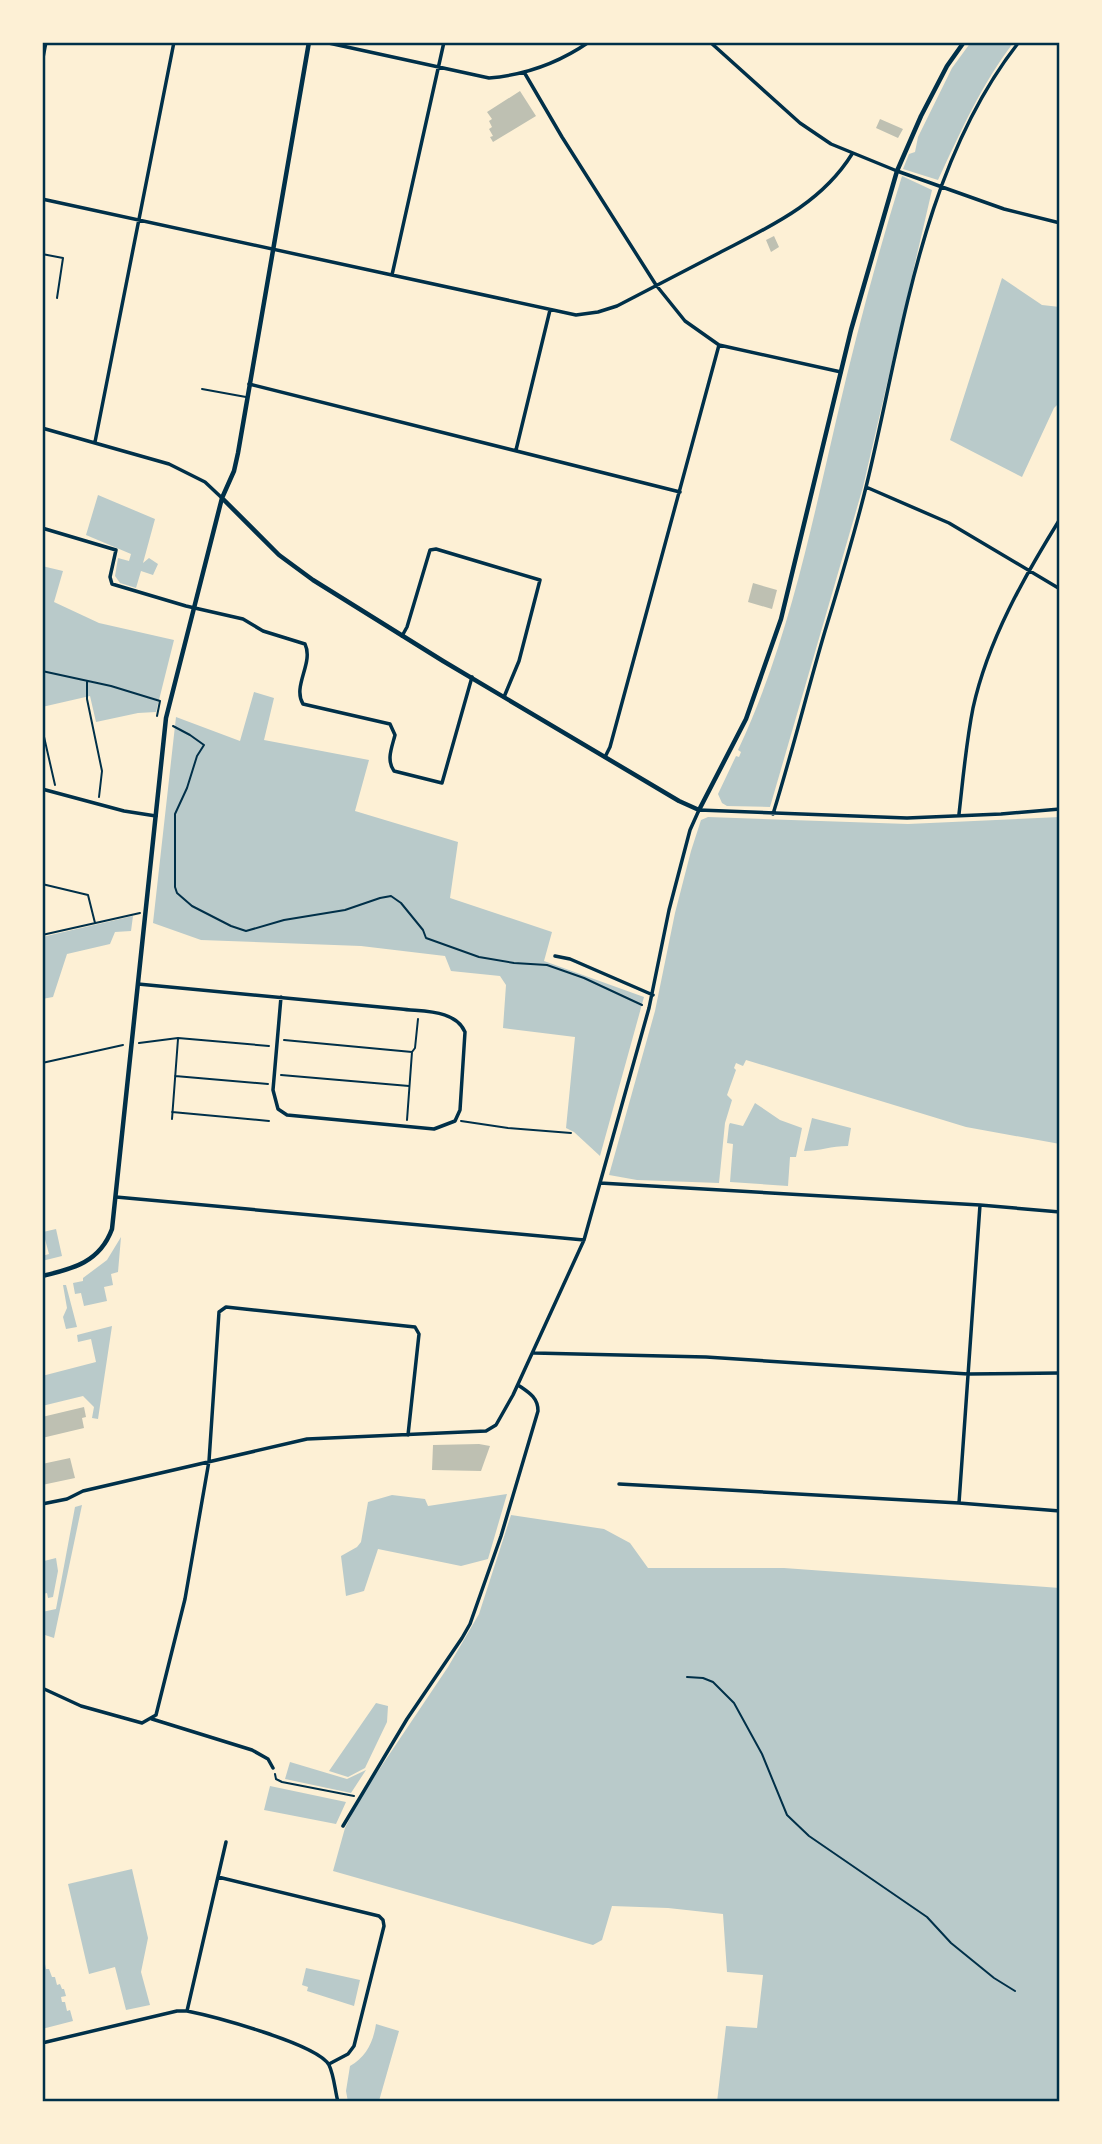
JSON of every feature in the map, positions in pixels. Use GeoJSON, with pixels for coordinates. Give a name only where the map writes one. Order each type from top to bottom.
{"type":"FeatureCollection","features":[{"type":"Feature","properties":{"kind":"street"},"geometry":{"type":"LineString","coordinates":[[42,63],[46,42]]}},
{"type":"Feature","properties":{"kind":"street"},"geometry":{"type":"LineString","coordinates":[[95,442],[174,42]]}},
{"type":"Feature","properties":{"kind":"street"},"geometry":{"type":"LineString","coordinates":[[42,1276],[76,1267],[97,1254],[112,1229],[166,718],[222,498],[236,462],[309,42]]}},
{"type":"Feature","properties":{"kind":"street"},"geometry":{"type":"LineString","coordinates":[[324,42],[489,78],[524,72],[564,57],[589,42]]}},
{"type":"Feature","properties":{"kind":"street"},"geometry":{"type":"LineString","coordinates":[[392,275],[444,42]]}},
{"type":"Feature","properties":{"kind":"street"},"geometry":{"type":"LineString","coordinates":[[710,42],[812,133],[852,154],[1004,209],[1060,223]]}},
{"type":"Feature","properties":{"kind":"street"},"geometry":{"type":"LineString","coordinates":[[42,1504],[67,1499],[83,1491],[307,1439],[486,1431],[492,1428],[505,1411],[584,1240],[653,995],[669,910],[691,830],[746,719],[781,619],[862,290],[897,172],[921,116],[947,66],[964,42]]}},
{"type":"Feature","properties":{"kind":"street"},"geometry":{"type":"LineString","coordinates":[[773,814],[866,487],[912,289],[940,186],[972,114],[1004,61],[1019,42]]}},
{"type":"Feature","properties":{"kind":"street"},"geometry":{"type":"LineString","coordinates":[[524,72],[656,285],[685,321],[719,345],[841,372]]}},
{"type":"Feature","properties":{"kind":"street"},"geometry":{"type":"LineString","coordinates":[[42,199],[576,315],[606,310],[800,209],[827,187],[852,154]]}},
{"type":"Feature","properties":{"kind":"street"},"geometry":{"type":"LineString","coordinates":[[516,450],[550,310]]}},
{"type":"Feature","properties":{"kind":"street"},"geometry":{"type":"LineString","coordinates":[[605,757],[610,747],[719,345]]}},
{"type":"Feature","properties":{"kind":"street"},"geometry":{"type":"LineString","coordinates":[[249,384],[680,492]]}},
{"type":"Feature","properties":{"kind":"street"},"geometry":{"type":"LineString","coordinates":[[42,428],[178,467],[205,482],[287,562],[402,636],[679,801],[699,810],[908,818],[1060,809]]}},
{"type":"Feature","properties":{"kind":"street"},"geometry":{"type":"LineString","coordinates":[[866,487],[948,523],[1060,589]]}},
{"type":"Feature","properties":{"kind":"street"},"geometry":{"type":"LineString","coordinates":[[959,815],[966,746],[974,705],[1000,628],[1060,519]]}},
{"type":"Feature","properties":{"kind":"street"},"geometry":{"type":"LineString","coordinates":[[42,528],[116,550],[110,577],[113,584],[194,608],[243,619],[263,631],[306,644],[309,651],[299,695],[303,704],[390,724],[395,735],[389,758],[394,771],[442,783],[472,677]]}},
{"type":"Feature","properties":{"kind":"street"},"geometry":{"type":"LineString","coordinates":[[402,636],[430,550],[436,549],[540,580],[520,658],[504,697]]}},
{"type":"Feature","properties":{"kind":"street"},"geometry":{"type":"LineString","coordinates":[[42,789],[98,805],[156,816]]}},
{"type":"Feature","properties":{"kind":"street"},"geometry":{"type":"LineString","coordinates":[[555,956],[570,959],[653,995]]}},
{"type":"Feature","properties":{"kind":"street"},"geometry":{"type":"LineString","coordinates":[[138,984],[446,1014],[456,1019],[465,1032],[460,1110],[455,1121],[434,1129],[287,1115],[278,1109],[274,1084],[281,998]]}},
{"type":"Feature","properties":{"kind":"street"},"geometry":{"type":"LineString","coordinates":[[600,1183],[1060,1212]]}},
{"type":"Feature","properties":{"kind":"street"},"geometry":{"type":"LineString","coordinates":[[116,1197],[584,1240]]}},
{"type":"Feature","properties":{"kind":"street"},"geometry":{"type":"LineString","coordinates":[[959,1503],[980,1205]]}},
{"type":"Feature","properties":{"kind":"street"},"geometry":{"type":"LineString","coordinates":[[42,1688],[81,1706],[142,1723],[156,1715],[185,1599],[209,1461],[221,1309],[226,1307],[415,1327],[419,1334],[408,1435]]}},
{"type":"Feature","properties":{"kind":"street"},"geometry":{"type":"LineString","coordinates":[[533,1353],[706,1357],[968,1374],[1060,1373]]}},
{"type":"Feature","properties":{"kind":"street"},"geometry":{"type":"LineString","coordinates":[[343,1826],[407,1719],[462,1639],[481,1594],[538,1411],[534,1397],[518,1385]]}},
{"type":"Feature","properties":{"kind":"street"},"geometry":{"type":"LineString","coordinates":[[619,1484],[1060,1511]]}},
{"type":"Feature","properties":{"kind":"street"},"geometry":{"type":"LineString","coordinates":[[152,1719],[252,1750],[268,1759],[273,1768]]}},
{"type":"Feature","properties":{"kind":"street"},"geometry":{"type":"LineString","coordinates":[[187,2011],[226,1842]]}},
{"type":"Feature","properties":{"kind":"street"},"geometry":{"type":"LineString","coordinates":[[218,1877],[379,1916],[383,1920],[354,2046],[348,2053],[329,2064]]}},
{"type":"Feature","properties":{"kind":"street"},"geometry":{"type":"LineString","coordinates":[[42,2043],[177,2011],[187,2011],[311,2050],[329,2064],[338,2102]]}},
{"type":"Feature","properties":{"kind":"lane"},"geometry":{"type":"LineString","coordinates":[[202,388],[247,397]]}},
{"type":"Feature","properties":{"kind":"path"},"geometry":{"type":"LineString","coordinates":[[42,254],[64,258],[57,298]]}},
{"type":"Feature","properties":{"kind":"path"},"geometry":{"type":"LineString","coordinates":[[42,671],[87,680],[160,701],[157,716]]}},
{"type":"Feature","properties":{"kind":"path"},"geometry":{"type":"LineString","coordinates":[[87,680],[87,699],[102,771],[98,805]]}},
{"type":"Feature","properties":{"kind":"path"},"geometry":{"type":"LineString","coordinates":[[171,725],[204,745],[197,756],[175,814],[175,887],[177,893],[192,906],[246,931],[284,920],[345,910],[391,897],[401,903],[423,930],[426,938],[479,957],[547,965],[584,978],[649,1008]]}},
{"type":"Feature","properties":{"kind":"path"},"geometry":{"type":"LineString","coordinates":[[42,728],[57,793]]}},
{"type":"Feature","properties":{"kind":"path"},"geometry":{"type":"LineString","coordinates":[[42,884],[88,895],[95,923]]}},
{"type":"Feature","properties":{"kind":"path"},"geometry":{"type":"LineString","coordinates":[[42,935],[146,912]]}},
{"type":"Feature","properties":{"kind":"path"},"geometry":{"type":"LineString","coordinates":[[406,1127],[412,1052],[415,1048],[419,1011]]}},
{"type":"Feature","properties":{"kind":"path"},"geometry":{"type":"LineString","coordinates":[[172,1119],[178,1038]]}},
{"type":"Feature","properties":{"kind":"path"},"geometry":{"type":"LineString","coordinates":[[42,1063],[132,1044],[178,1038],[277,1046]]}},
{"type":"Feature","properties":{"kind":"path"},"geometry":{"type":"LineString","coordinates":[[277,1039],[412,1052]]}},
{"type":"Feature","properties":{"kind":"path"},"geometry":{"type":"LineString","coordinates":[[275,1074],[409,1086]]}},
{"type":"Feature","properties":{"kind":"path"},"geometry":{"type":"LineString","coordinates":[[175,1076],[274,1084]]}},
{"type":"Feature","properties":{"kind":"path"},"geometry":{"type":"LineString","coordinates":[[172,1112],[269,1121]]}},
{"type":"Feature","properties":{"kind":"path"},"geometry":{"type":"LineString","coordinates":[[455,1121],[571,1133]]}},
{"type":"Feature","properties":{"kind":"path"},"geometry":{"type":"LineString","coordinates":[[687,1677],[713,1682],[734,1703],[762,1754],[787,1815],[806,1834],[888,1893],[927,1917],[962,1952],[1015,1991]]}},
{"type":"Feature","properties":{"kind":"path"},"geometry":{"type":"LineString","coordinates":[[273,1768],[276,1779],[282,1782],[358,1798]]}},
{"type":"Feature","properties":{"kind":"shaded area"},"geometry":{"type":"Polygon","coordinates":[[[971,42],[1014,42],[982,91],[938,180],[903,169],[909,154],[915,152],[918,137],[952,68],[971,42]]]}},
{"type":"Feature","properties":{"kind":"shaded area"},"geometry":{"type":"Polygon","coordinates":[[[902,176],[932,190],[863,487],[770,807],[727,806],[722,803],[718,794],[736,756],[739,757],[741,752],[738,750],[784,630],[843,390],[902,176]]]}},
{"type":"Feature","properties":{"kind":"shaded area"},"geometry":{"type":"Polygon","coordinates":[[[1002,278],[1042,305],[1060,307],[1060,402],[1054,408],[1022,477],[950,440],[1002,278]]]}},
{"type":"Feature","properties":{"kind":"shaded area"},"geometry":{"type":"Polygon","coordinates":[[[98,495],[155,519],[143,563],[149,558],[158,564],[153,575],[141,571],[136,588],[120,583],[115,576],[118,558],[129,561],[131,554],[86,535],[98,495]]]}},
{"type":"Feature","properties":{"kind":"shaded area"},"geometry":{"type":"Polygon","coordinates":[[[42,566],[63,571],[54,602],[99,623],[174,640],[156,712],[96,722],[90,696],[42,707],[42,566]]]}},
{"type":"Feature","properties":{"kind":"shaded area"},"geometry":{"type":"Polygon","coordinates":[[[254,692],[274,698],[264,740],[369,760],[355,811],[458,842],[450,898],[552,932],[544,961],[644,997],[600,1156],[566,1128],[575,1037],[503,1028],[506,985],[500,976],[451,971],[445,956],[361,946],[201,940],[153,923],[176,717],[240,741],[254,692]]]}},
{"type":"Feature","properties":{"kind":"shaded area"},"geometry":{"type":"Polygon","coordinates":[[[708,817],[908,824],[1060,817],[1060,1144],[966,1127],[746,1060],[743,1066],[736,1063],[727,1095],[732,1100],[725,1123],[719,1183],[637,1180],[609,1175],[655,1011],[691,851],[701,820],[708,817]]]}},
{"type":"Feature","properties":{"kind":"shaded area"},"geometry":{"type":"Polygon","coordinates":[[[133,916],[131,931],[115,932],[110,944],[67,954],[53,997],[42,999],[42,937],[133,916]]]}},
{"type":"Feature","properties":{"kind":"shaded area"},"geometry":{"type":"Polygon","coordinates":[[[755,1103],[780,1120],[802,1128],[796,1157],[790,1157],[788,1186],[730,1182],[733,1144],[727,1143],[729,1125],[743,1126],[755,1103]]]}},
{"type":"Feature","properties":{"kind":"shaded area"},"geometry":{"type":"Polygon","coordinates":[[[812,1118],[851,1128],[848,1146],[804,1151],[812,1118]]]}},
{"type":"Feature","properties":{"kind":"shaded area"},"geometry":{"type":"Polygon","coordinates":[[[56,1229],[62,1256],[42,1261],[42,1256],[49,1254],[43,1232],[56,1229]]]}},
{"type":"Feature","properties":{"kind":"shaded area"},"geometry":{"type":"Polygon","coordinates":[[[121,1237],[118,1272],[111,1274],[113,1285],[104,1287],[107,1301],[84,1306],[81,1293],[75,1294],[73,1283],[83,1281],[83,1278],[107,1260],[121,1237]]]}},
{"type":"Feature","properties":{"kind":"shaded area"},"geometry":{"type":"Polygon","coordinates":[[[63,1285],[66,1285],[77,1327],[66,1329],[63,1317],[67,1308],[63,1285]]]}},
{"type":"Feature","properties":{"kind":"shaded area"},"geometry":{"type":"Polygon","coordinates":[[[112,1326],[98,1419],[92,1418],[94,1407],[83,1396],[42,1406],[42,1376],[96,1362],[91,1339],[78,1342],[77,1335],[112,1326]]]}},
{"type":"Feature","properties":{"kind":"shaded area"},"geometry":{"type":"Polygon","coordinates":[[[507,1494],[488,1559],[461,1566],[378,1549],[364,1591],[346,1596],[341,1556],[361,1542],[368,1502],[392,1495],[425,1499],[428,1506],[507,1494]]]}},
{"type":"Feature","properties":{"kind":"shaded area"},"geometry":{"type":"Polygon","coordinates":[[[82,1505],[54,1638],[42,1634],[42,1612],[56,1609],[75,1507],[82,1505]]]}},
{"type":"Feature","properties":{"kind":"shaded area"},"geometry":{"type":"Polygon","coordinates":[[[511,1515],[604,1529],[630,1543],[648,1568],[784,1568],[1060,1588],[1060,2102],[717,2102],[726,2026],[757,2028],[763,1975],[727,1972],[723,1914],[612,1906],[602,1940],[593,1945],[333,1871],[345,1828],[360,1798],[448,1667],[479,1614],[511,1515]]]}},
{"type":"Feature","properties":{"kind":"shaded area"},"geometry":{"type":"Polygon","coordinates":[[[56,1558],[58,1571],[53,1597],[48,1598],[47,1593],[42,1594],[44,1561],[56,1558]]]}},
{"type":"Feature","properties":{"kind":"shaded area"},"geometry":{"type":"Polygon","coordinates":[[[376,1703],[388,1706],[387,1722],[365,1768],[348,1777],[329,1771],[376,1703]]]}},
{"type":"Feature","properties":{"kind":"shaded area"},"geometry":{"type":"Polygon","coordinates":[[[290,1762],[347,1779],[366,1770],[351,1793],[285,1779],[290,1762]]]}},
{"type":"Feature","properties":{"kind":"shaded area"},"geometry":{"type":"Polygon","coordinates":[[[270,1786],[346,1802],[336,1824],[264,1810],[270,1786]]]}},
{"type":"Feature","properties":{"kind":"shaded area"},"geometry":{"type":"Polygon","coordinates":[[[132,1869],[148,1938],[141,1972],[150,2005],[126,2010],[115,1967],[89,1974],[68,1884],[132,1869]]]}},
{"type":"Feature","properties":{"kind":"shaded area"},"geometry":{"type":"Polygon","coordinates":[[[42,1962],[52,1977],[55,1977],[57,1985],[60,1984],[64,1989],[66,1996],[61,1997],[62,2002],[65,2002],[67,2011],[70,2010],[73,2021],[42,2029],[42,1962]]]}},
{"type":"Feature","properties":{"kind":"shaded area"},"geometry":{"type":"Polygon","coordinates":[[[306,1968],[360,1980],[354,2006],[307,1991],[308,1987],[302,1985],[306,1968]]]}},
{"type":"Feature","properties":{"kind":"shaded area"},"geometry":{"type":"Polygon","coordinates":[[[376,2024],[399,2031],[379,2101],[382,2102],[348,2102],[346,2091],[350,2066],[368,2049],[376,2024]]]}},
{"type":"Feature","properties":{"kind":"building"},"geometry":{"type":"Polygon","coordinates":[[[520,91],[536,116],[493,142],[489,129],[492,127],[489,121],[492,119],[487,112],[520,91]]]}},
{"type":"Feature","properties":{"kind":"building"},"geometry":{"type":"Polygon","coordinates":[[[880,119],[903,129],[898,138],[876,128],[880,119]]]}},
{"type":"Feature","properties":{"kind":"building"},"geometry":{"type":"Polygon","coordinates":[[[774,236],[779,247],[771,252],[766,240],[774,236]]]}},
{"type":"Feature","properties":{"kind":"building"},"geometry":{"type":"Polygon","coordinates":[[[753,583],[777,590],[772,609],[748,602],[753,583]]]}},
{"type":"Feature","properties":{"kind":"building"},"geometry":{"type":"Polygon","coordinates":[[[84,1407],[84,1428],[42,1438],[42,1417],[84,1407]]]}},
{"type":"Feature","properties":{"kind":"building"},"geometry":{"type":"Polygon","coordinates":[[[433,1445],[490,1446],[481,1471],[432,1470],[433,1445]]]}},
{"type":"Feature","properties":{"kind":"building"},"geometry":{"type":"Polygon","coordinates":[[[70,1458],[75,1478],[42,1485],[42,1464],[70,1458]]]}}]}
